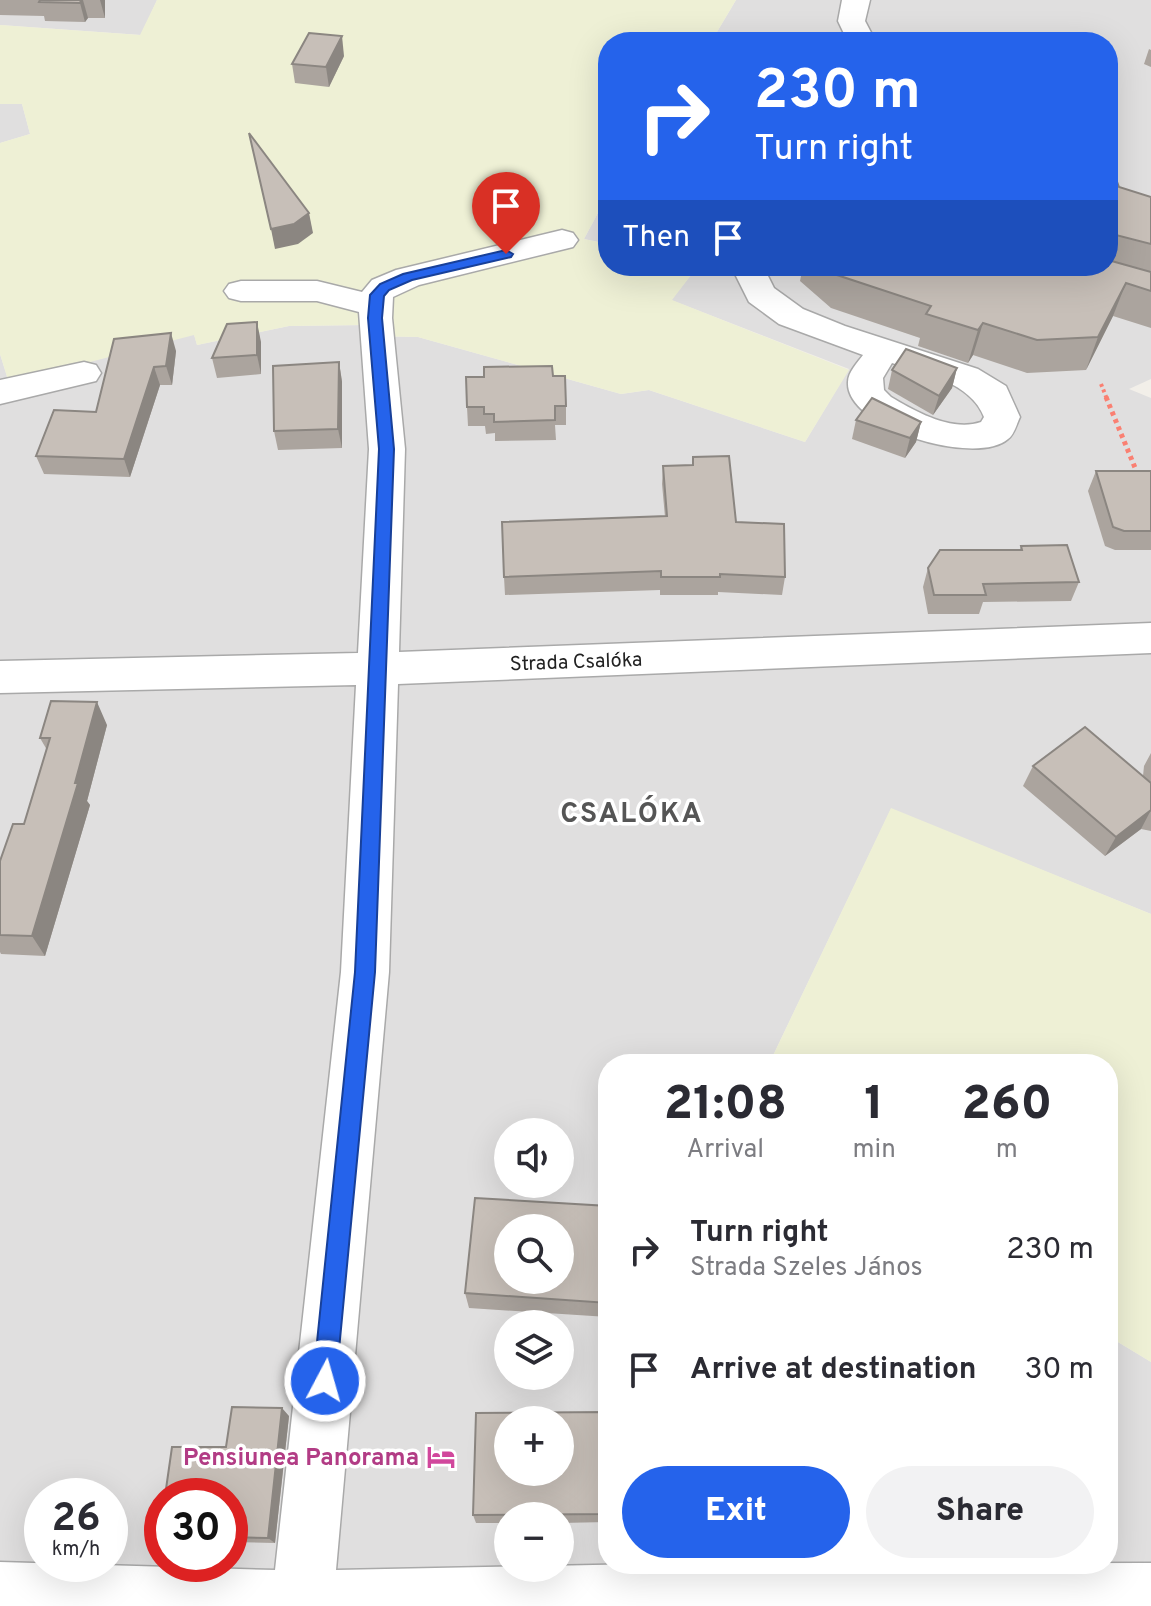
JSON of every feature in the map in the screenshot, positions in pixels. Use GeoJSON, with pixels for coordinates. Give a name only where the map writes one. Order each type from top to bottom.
{"type":"FeatureCollection","features":[{"type":"Feature","properties":{"kind":"street"},"geometry":{"type":"LineString","coordinates":[[856,0],[851,8],[851,21],[857,32]]}},
{"type":"Feature","properties":{"kind":"street"},"geometry":{"type":"LineString","coordinates":[[302,1603],[365,972],[387,449],[377,295],[384,287],[408,277],[562,240]]}},
{"type":"Feature","properties":{"kind":"street"},"geometry":{"type":"LineString","coordinates":[[750,276],[752,285],[762,296],[789,315],[884,349]]}},
{"type":"Feature","properties":{"kind":"street"},"geometry":{"type":"LineString","coordinates":[[241,291],[317,291],[376,306]]}},
{"type":"Feature","properties":{"kind":"street"},"geometry":{"type":"LineString","coordinates":[[0,392],[84,373]]}},
{"type":"Feature","properties":{"kind":"street","name":"Strada Csalóka"},"geometry":{"type":"LineString","coordinates":[[0,677],[379,669],[1151,638]]}},
{"type":"Feature","properties":{"kind":"street"},"geometry":{"type":"LineString","coordinates":[[0,1592],[302,1603],[1151,1593]]}},
{"type":"Feature","properties":{"kind":"path"},"geometry":{"type":"LineString","coordinates":[[1101,384],[1140,479]]}},
{"type":"Feature","properties":{"kind":"shaded area"},"geometry":{"type":"Polygon","coordinates":[[[0,0],[157,0],[141,35],[0,25],[0,0]]]}},
{"type":"Feature","properties":{"kind":"shaded area"},"geometry":{"type":"Polygon","coordinates":[[[736,0],[1151,0],[1151,379],[1129,389],[1151,398],[1151,914],[891,809],[774,1054],[598,1054],[598,1574],[1118,1574],[1118,1342],[1151,1362],[1151,1606],[0,1606],[0,354],[9,383],[194,334],[197,345],[289,326],[367,325],[370,336],[418,337],[621,394],[649,390],[805,442],[849,369],[671,300],[690,276],[1118,276],[1118,32],[717,32],[736,0]]]}},
{"type":"Feature","properties":{"kind":"shaded area"},"geometry":{"type":"Polygon","coordinates":[[[0,104],[22,104],[30,134],[0,143],[0,104]]]}},
{"type":"Feature","properties":{"kind":"shaded area"},"geometry":{"type":"Polygon","coordinates":[[[598,213],[598,242],[584,239],[598,213]]]}},
{"type":"Feature","properties":{"kind":"green space"},"geometry":{"type":"Polygon","coordinates":[[[157,0],[736,0],[717,32],[598,32],[598,213],[584,239],[598,242],[598,276],[690,276],[672,300],[849,370],[805,442],[649,390],[621,394],[418,337],[370,336],[366,325],[289,326],[197,345],[194,335],[9,383],[0,354],[0,143],[30,134],[22,104],[0,104],[0,25],[140,35],[157,0]]]}},
{"type":"Feature","properties":{"kind":"green space"},"geometry":{"type":"Polygon","coordinates":[[[891,808],[1151,914],[1151,1362],[1118,1342],[1118,1054],[774,1054],[891,808]]]}},
{"type":"Feature","properties":{"kind":"building"},"geometry":{"type":"Polygon","coordinates":[[[40,0],[81,0],[80,3],[40,0]]]}},
{"type":"Feature","properties":{"kind":"building"},"geometry":{"type":"Polygon","coordinates":[[[309,33],[342,36],[326,67],[292,64],[309,33]]]}},
{"type":"Feature","properties":{"kind":"building"},"geometry":{"type":"Polygon","coordinates":[[[249,133],[309,213],[294,224],[271,229],[249,133]]]}},
{"type":"Feature","properties":{"kind":"building"},"geometry":{"type":"Polygon","coordinates":[[[1118,184],[1151,197],[1151,244],[1118,236],[1118,184]]]}},
{"type":"Feature","properties":{"kind":"building"},"geometry":{"type":"Polygon","coordinates":[[[1118,263],[1151,272],[1151,291],[1126,283],[1098,337],[1037,340],[983,323],[978,330],[926,314],[931,306],[840,276],[1118,276],[1118,263]]]}},
{"type":"Feature","properties":{"kind":"building"},"geometry":{"type":"Polygon","coordinates":[[[257,322],[257,355],[212,358],[227,324],[257,322]]]}},
{"type":"Feature","properties":{"kind":"building"},"geometry":{"type":"Polygon","coordinates":[[[171,333],[166,366],[154,367],[124,459],[36,456],[54,410],[96,412],[114,339],[171,333]]]}},
{"type":"Feature","properties":{"kind":"building"},"geometry":{"type":"Polygon","coordinates":[[[906,349],[957,368],[939,396],[892,370],[906,349]]]}},
{"type":"Feature","properties":{"kind":"building"},"geometry":{"type":"Polygon","coordinates":[[[339,362],[338,429],[274,431],[273,366],[339,362]]]}},
{"type":"Feature","properties":{"kind":"building"},"geometry":{"type":"Polygon","coordinates":[[[552,366],[553,376],[565,376],[566,406],[555,406],[555,420],[494,422],[494,414],[484,414],[484,407],[467,407],[466,377],[484,377],[484,367],[552,366]]]}},
{"type":"Feature","properties":{"kind":"building"},"geometry":{"type":"Polygon","coordinates":[[[872,398],[921,422],[910,438],[856,420],[872,398]]]}},
{"type":"Feature","properties":{"kind":"building"},"geometry":{"type":"Polygon","coordinates":[[[729,456],[736,522],[784,524],[785,577],[720,574],[720,577],[661,577],[661,571],[504,577],[502,522],[667,516],[663,466],[693,465],[693,457],[729,456]]]}},
{"type":"Feature","properties":{"kind":"building"},"geometry":{"type":"Polygon","coordinates":[[[1096,471],[1151,471],[1151,531],[1124,531],[1113,527],[1096,471]]]}},
{"type":"Feature","properties":{"kind":"building"},"geometry":{"type":"Polygon","coordinates":[[[1067,545],[1079,582],[983,584],[986,595],[934,595],[928,568],[940,550],[1022,550],[1021,546],[1067,545]]]}},
{"type":"Feature","properties":{"kind":"building"},"geometry":{"type":"Polygon","coordinates":[[[51,701],[97,702],[75,783],[78,783],[32,936],[0,935],[0,861],[13,824],[24,824],[50,738],[40,738],[51,701]]]}},
{"type":"Feature","properties":{"kind":"building"},"geometry":{"type":"Polygon","coordinates":[[[1085,727],[1151,783],[1151,810],[1116,837],[1033,766],[1085,727]]]}},
{"type":"Feature","properties":{"kind":"building"},"geometry":{"type":"Polygon","coordinates":[[[475,1198],[598,1205],[598,1302],[465,1293],[475,1198]]]}},
{"type":"Feature","properties":{"kind":"building"},"geometry":{"type":"Polygon","coordinates":[[[232,1407],[282,1408],[268,1538],[248,1537],[248,1478],[168,1478],[172,1447],[226,1447],[232,1407]]]}},
{"type":"Feature","properties":{"kind":"building"},"geometry":{"type":"Polygon","coordinates":[[[574,1412],[598,1412],[598,1514],[574,1514],[574,1502],[494,1502],[494,1515],[473,1515],[476,1413],[494,1413],[494,1486],[574,1486],[574,1412]]]}},
{"type":"Feature","properties":{"kind":"place","name":"Pensiunea Panorama"},"geometry":{"type":"Point","coordinates":[441,1457]}},
{"type":"Feature","properties":{"kind":"district","name":"CSALÓKA"},"geometry":{"type":"Point","coordinates":[632,812]}},
{"type":"Feature","properties":{"kind":"route"},"geometry":{"type":"LineString","coordinates":[[325,1381],[365,972],[387,449],[375,318],[377,295],[384,287],[408,277],[506,254]]}}]}
